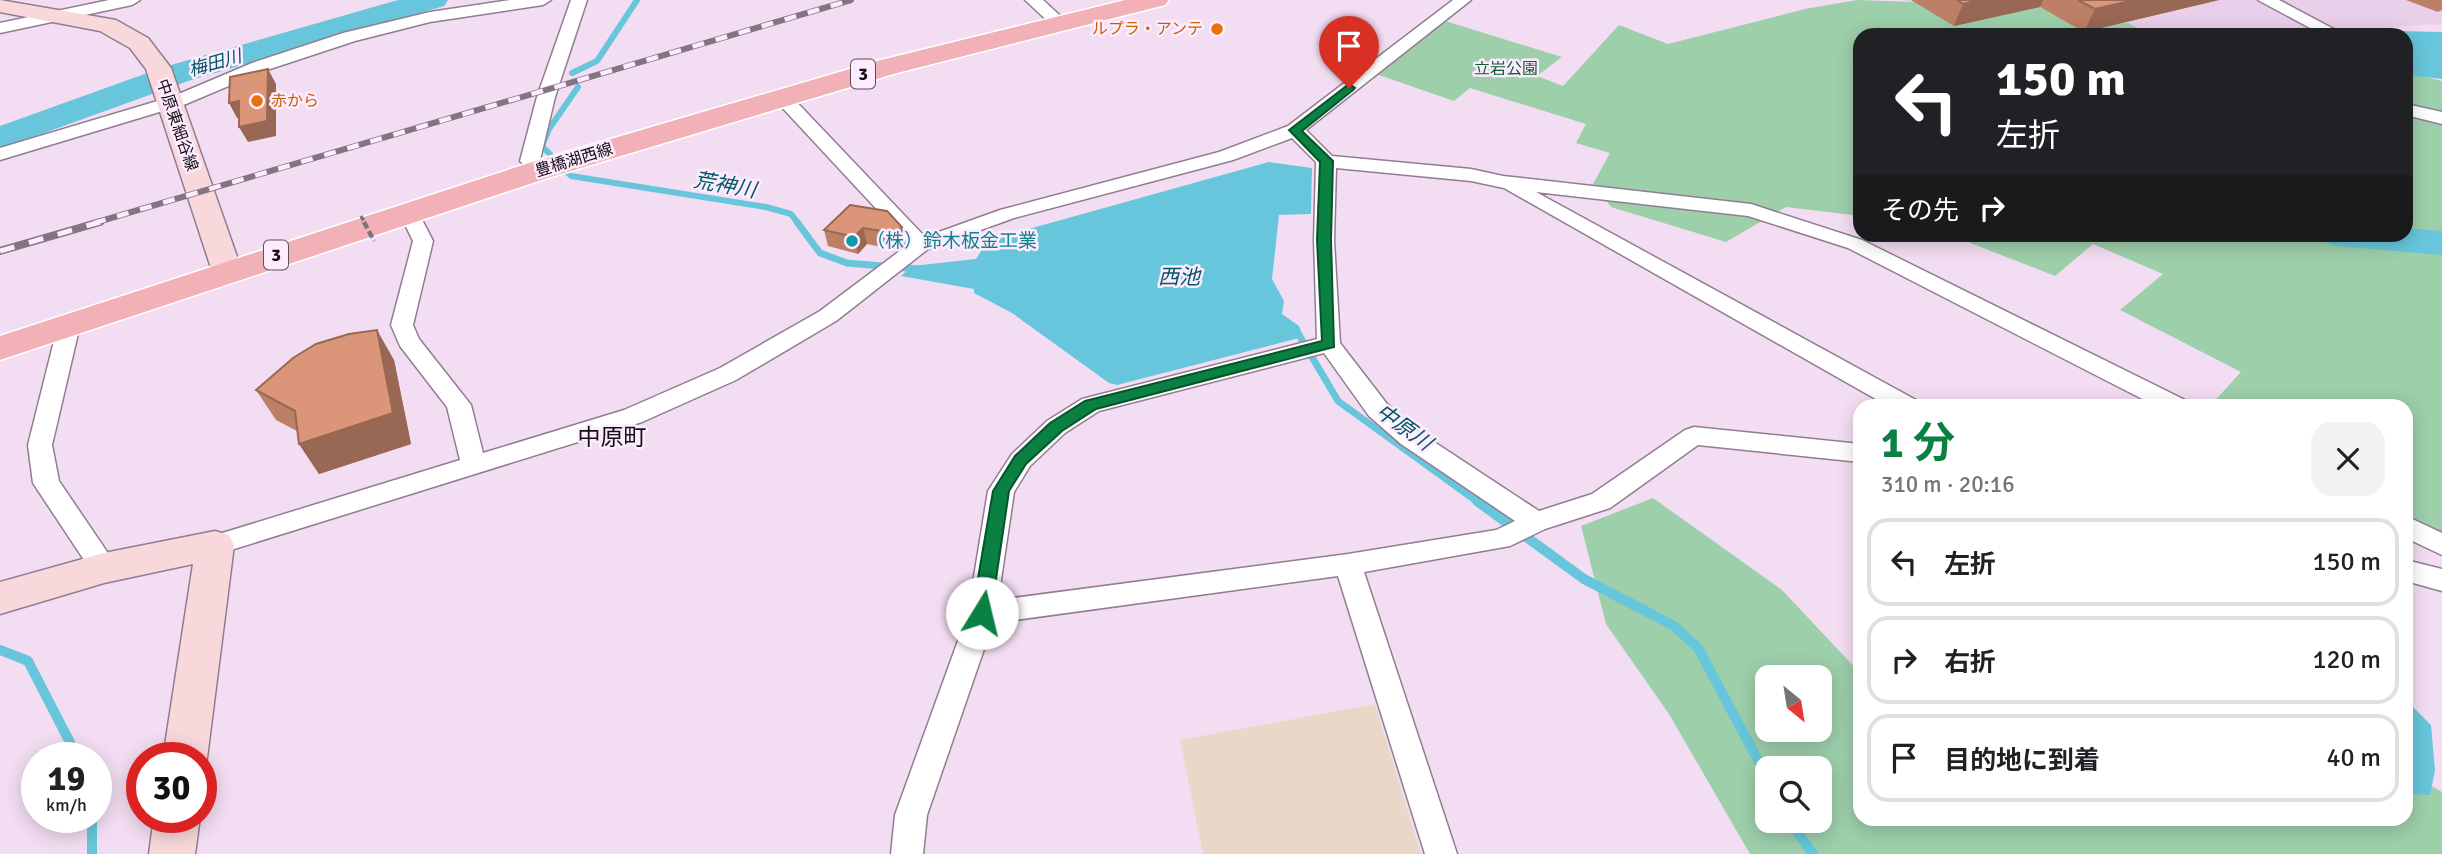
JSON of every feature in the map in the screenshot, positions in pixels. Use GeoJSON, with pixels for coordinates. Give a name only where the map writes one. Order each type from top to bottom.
{"type":"FeatureCollection","features":[{"type":"Feature","properties":{"kind":"main road","name":"豊橋湖西線"},"geometry":{"type":"LineString","coordinates":[[0,348],[227,271],[556,165],[887,67],[1156,0]]}},
{"type":"Feature","properties":{"kind":"main road","name":"中原東細谷線"},"geometry":{"type":"LineString","coordinates":[[0,5],[107,25],[139,43],[158,68],[227,271]]}},
{"type":"Feature","properties":{"kind":"main road"},"geometry":{"type":"LineString","coordinates":[[0,598],[104,568],[215,545],[187,742]]}},
{"type":"Feature","properties":{"kind":"main road"},"geometry":{"type":"LineString","coordinates":[[172,854],[175,833]]}},
{"type":"Feature","properties":{"kind":"street"},"geometry":{"type":"LineString","coordinates":[[0,28],[132,0]]}},
{"type":"Feature","properties":{"kind":"street"},"geometry":{"type":"LineString","coordinates":[[0,154],[168,102],[258,67],[349,37],[430,17],[543,0]]}},
{"type":"Feature","properties":{"kind":"street"},"geometry":{"type":"LineString","coordinates":[[556,165],[530,160],[545,97],[579,0]]}},
{"type":"Feature","properties":{"kind":"street"},"geometry":{"type":"LineString","coordinates":[[1033,0],[1060,23]]}},
{"type":"Feature","properties":{"kind":"street"},"geometry":{"type":"LineString","coordinates":[[215,545],[633,416],[729,374],[828,316],[921,245],[1007,214],[1226,156],[1295,130],[1463,0]]}},
{"type":"Feature","properties":{"kind":"street"},"geometry":{"type":"LineString","coordinates":[[2266,0],[2322,28]]}},
{"type":"Feature","properties":{"kind":"street"},"geometry":{"type":"LineString","coordinates":[[783,98],[921,245]]}},
{"type":"Feature","properties":{"kind":"street"},"geometry":{"type":"LineString","coordinates":[[2413,111],[2442,118]]}},
{"type":"Feature","properties":{"kind":"street"},"geometry":{"type":"LineString","coordinates":[[1295,130],[1326,161],[1471,175],[1503,182],[1751,210],[1790,220],[1855,244],[2162,399]]}},
{"type":"Feature","properties":{"kind":"street"},"geometry":{"type":"LineString","coordinates":[[1316,347],[1324,240],[1326,161]]}},
{"type":"Feature","properties":{"kind":"street"},"geometry":{"type":"LineString","coordinates":[[1503,182],[1894,399]]}},
{"type":"Feature","properties":{"kind":"street"},"geometry":{"type":"LineString","coordinates":[[409,212],[423,241],[402,325],[408,341],[459,405],[474,467]]}},
{"type":"Feature","properties":{"kind":"street"},"geometry":{"type":"LineString","coordinates":[[68,325],[40,445],[46,483],[104,568]]}},
{"type":"Feature","properties":{"kind":"street"},"geometry":{"type":"LineString","coordinates":[[1316,347],[1394,424],[1522,528]]}},
{"type":"Feature","properties":{"kind":"street"},"geometry":{"type":"LineString","coordinates":[[907,854],[911,815],[982,613],[1001,491],[1021,460],[1056,427],[1091,405],[1316,347]]}},
{"type":"Feature","properties":{"kind":"street"},"geometry":{"type":"LineString","coordinates":[[982,613],[1348,564],[1522,528],[1601,501],[1693,436],[1853,452]]}},
{"type":"Feature","properties":{"kind":"street"},"geometry":{"type":"LineString","coordinates":[[2413,530],[2442,545]]}},
{"type":"Feature","properties":{"kind":"street"},"geometry":{"type":"LineString","coordinates":[[1348,564],[1441,854]]}},
{"type":"Feature","properties":{"kind":"street"},"geometry":{"type":"LineString","coordinates":[[2413,572],[2442,580]]}},
{"type":"Feature","properties":{"kind":"path"},"geometry":{"type":"LineString","coordinates":[[361,216],[374,241]]}},
{"type":"Feature","properties":{"kind":"shaded area"},"geometry":{"type":"Polygon","coordinates":[[[1901,0],[2442,0],[2442,24],[2384,28],[2048,28],[1901,0]]]}},
{"type":"Feature","properties":{"kind":"shaded area"},"geometry":{"type":"Polygon","coordinates":[[[1375,704],[1421,854],[1203,854],[1180,740],[1375,704]]]}},
{"type":"Feature","properties":{"kind":"green space","name":"立岩公園"},"geometry":{"type":"Polygon","coordinates":[[[1857,0],[2037,6],[2080,28],[1853,28],[1853,215],[1786,207],[1726,242],[1611,207],[1593,184],[1610,153],[1576,143],[1586,124],[1470,88],[1454,101],[1373,73],[1442,20],[1562,57],[1537,76],[1563,86],[1619,25],[1668,44],[1805,9],[1857,0]]]}},
{"type":"Feature","properties":{"kind":"green space"},"geometry":{"type":"Polygon","coordinates":[[[2128,23],[2137,28],[2080,28],[2128,23]]]}},
{"type":"Feature","properties":{"kind":"green space"},"geometry":{"type":"Polygon","coordinates":[[[2413,74],[2442,81],[2442,538],[2413,524],[2413,399],[2216,399],[2241,372],[2120,310],[2163,274],[2093,244],[2055,276],[1968,242],[2413,242],[2413,74]]]}},
{"type":"Feature","properties":{"kind":"green space"},"geometry":{"type":"Polygon","coordinates":[[[1653,498],[1782,590],[1853,666],[1853,826],[2413,826],[2413,775],[2442,792],[2442,854],[1750,854],[1669,714],[1606,624],[1581,526],[1653,498]]]}},
{"type":"Feature","properties":{"kind":"water"},"geometry":{"type":"Polygon","coordinates":[[[2413,31],[2442,32],[2442,79],[2413,76],[2413,31]]]}},
{"type":"Feature","properties":{"kind":"water","name":"西池"},"geometry":{"type":"Polygon","coordinates":[[[1269,162],[1312,168],[1311,214],[1279,215],[1272,279],[1284,301],[1282,314],[1299,326],[1303,337],[1117,385],[1109,383],[1012,313],[974,293],[974,289],[901,276],[912,266],[976,259],[986,243],[1025,230],[1269,162]]]}},
{"type":"Feature","properties":{"kind":"water"},"geometry":{"type":"Polygon","coordinates":[[[2413,707],[2431,725],[2435,770],[2430,795],[2413,794],[2413,707]]]}},
{"type":"Feature","properties":{"kind":"building"},"geometry":{"type":"Polygon","coordinates":[[[1957,0],[1980,0],[1963,4],[1957,0]]]}},
{"type":"Feature","properties":{"kind":"building"},"geometry":{"type":"Polygon","coordinates":[[[2078,0],[2134,0],[2095,9],[2078,0]]]}},
{"type":"Feature","properties":{"kind":"building"},"geometry":{"type":"Polygon","coordinates":[[[268,69],[267,121],[239,127],[239,101],[229,103],[230,77],[268,69]]]}},
{"type":"Feature","properties":{"kind":"building"},"geometry":{"type":"Polygon","coordinates":[[[850,205],[887,211],[902,227],[894,233],[863,228],[854,237],[824,230],[850,205]]]}},
{"type":"Feature","properties":{"kind":"building"},"geometry":{"type":"Polygon","coordinates":[[[377,330],[393,413],[299,444],[295,411],[256,390],[293,358],[316,344],[349,334],[377,330]]]}},
{"type":"Feature","properties":{"kind":"waterway","name":"梅田川"},"geometry":{"type":"LineString","coordinates":[[0,138],[176,74],[303,35],[433,0]]}},
{"type":"Feature","properties":{"kind":"waterway","name":"荒神川"},"geometry":{"type":"LineString","coordinates":[[572,73],[597,61],[637,0]]}},
{"type":"Feature","properties":{"kind":"waterway","name":"荒神川"},"geometry":{"type":"LineString","coordinates":[[578,87],[549,129],[542,146],[571,176],[766,207],[791,214],[798,223]]}},
{"type":"Feature","properties":{"kind":"waterway","name":"荒神川"},"geometry":{"type":"LineString","coordinates":[[797,222],[820,253],[847,263],[918,269]]}},
{"type":"Feature","properties":{"kind":"waterway"},"geometry":{"type":"LineString","coordinates":[[2413,241],[2442,243]]}},
{"type":"Feature","properties":{"kind":"waterway","name":"中原川"},"geometry":{"type":"LineString","coordinates":[[1296,330],[1338,401],[1479,503]]}},
{"type":"Feature","properties":{"kind":"waterway","name":"中原川"},"geometry":{"type":"LineString","coordinates":[[1477,501],[1584,579],[1674,626],[1698,648],[1756,756]]}},
{"type":"Feature","properties":{"kind":"waterway"},"geometry":{"type":"LineString","coordinates":[[0,650],[28,661],[70,742]]}},
{"type":"Feature","properties":{"kind":"waterway"},"geometry":{"type":"LineString","coordinates":[[92,833],[92,854]]}},
{"type":"Feature","properties":{"kind":"waterway","name":"中原川"},"geometry":{"type":"LineString","coordinates":[[1798,833],[1813,854]]}},
{"type":"Feature","properties":{"kind":"railway"},"geometry":{"type":"LineString","coordinates":[[94,223],[851,0]]}},
{"type":"Feature","properties":{"kind":"railway"},"geometry":{"type":"LineString","coordinates":[[0,251],[100,222]]}},
{"type":"Feature","properties":{"kind":"place","name":"ルプラ・アンテ"},"geometry":{"type":"Point","coordinates":[1217,29]}},
{"type":"Feature","properties":{"kind":"place","name":"赤から"},"geometry":{"type":"Point","coordinates":[257,101]}},
{"type":"Feature","properties":{"kind":"place","name":"（株）鈴木板金工業"},"geometry":{"type":"Point","coordinates":[852,241]}},
{"type":"Feature","properties":{"kind":"district","name":"中原町"},"geometry":{"type":"Point","coordinates":[612,437]}},
{"type":"Feature","properties":{"kind":"route"},"geometry":{"type":"LineString","coordinates":[[982,613],[1001,491],[1021,460],[1056,427],[1091,405],[1329,344],[1324,240],[1326,161],[1295,130],[1349,88]]}}]}
